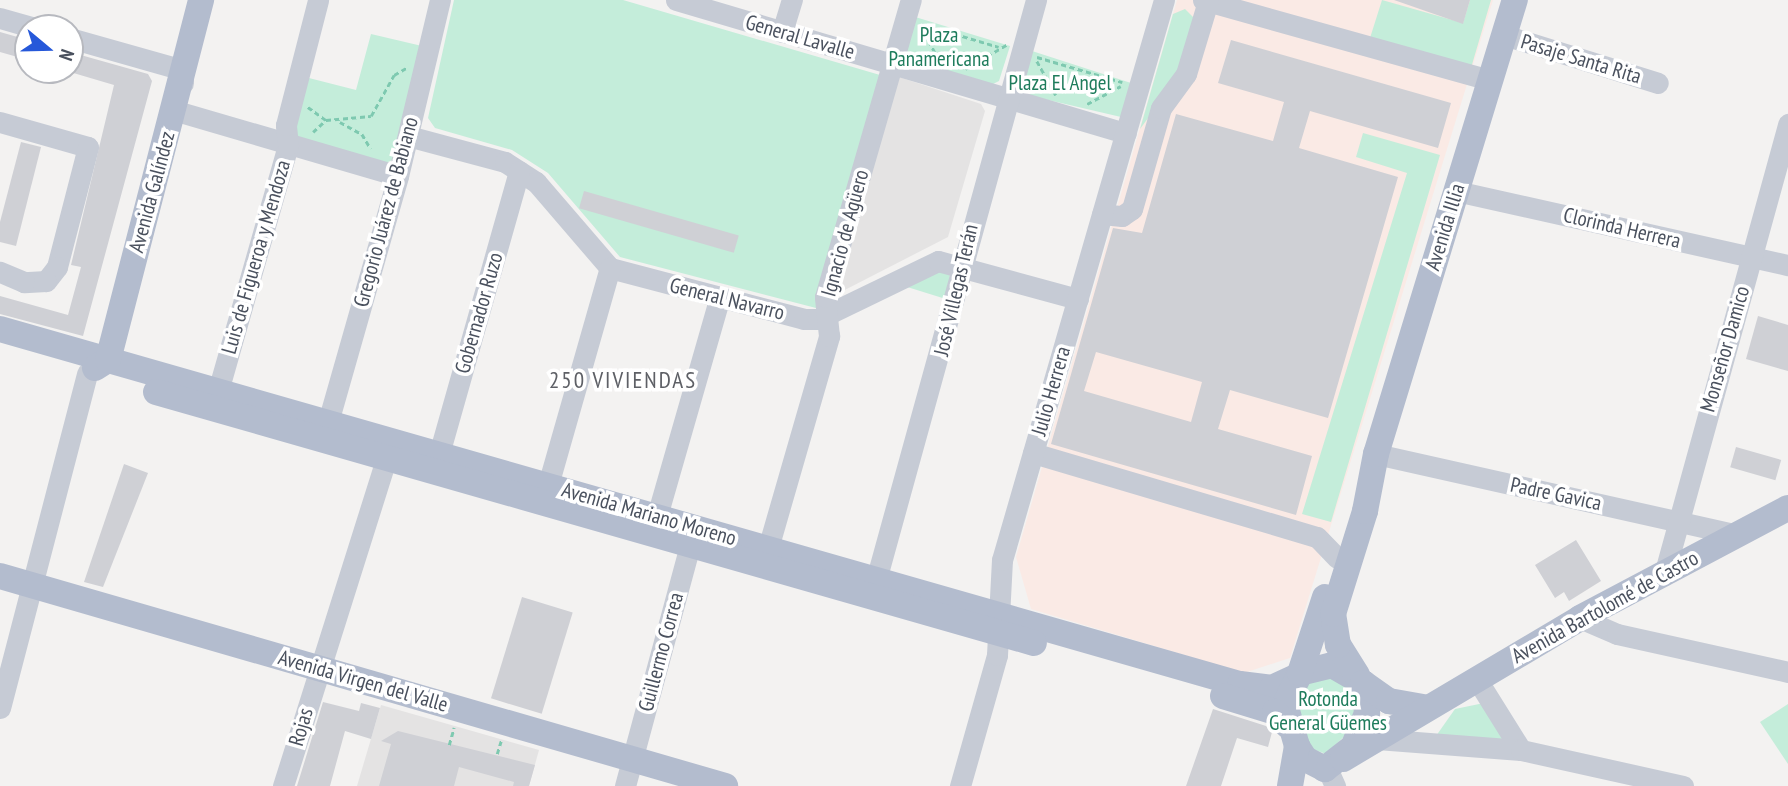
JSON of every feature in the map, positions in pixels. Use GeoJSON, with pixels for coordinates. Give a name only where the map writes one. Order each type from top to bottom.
{"type":"FeatureCollection","features":[{"type":"Feature","properties":{"kind":"main road","name":"Avenida Galíndez"},"geometry":{"type":"LineString","coordinates":[[96,363],[185,114],[176,67],[185,0]]}},
{"type":"Feature","properties":{"kind":"main road","name":"Avenida Galíndez"},"geometry":{"type":"LineString","coordinates":[[96,363],[176,67],[201,0]]}},
{"type":"Feature","properties":{"kind":"main road","name":"Avenida Illia"},"geometry":{"type":"LineString","coordinates":[[1360,679],[1343,657],[1332,621],[1376,454],[1515,0]]}},
{"type":"Feature","properties":{"kind":"main road","name":"Avenida Mariano Moreno"},"geometry":{"type":"LineString","coordinates":[[0,329],[386,459],[690,545],[1252,687],[1272,688],[1298,675]]}},
{"type":"Feature","properties":{"kind":"main road","name":"Avenida Mariano Moreno"},"geometry":{"type":"LineString","coordinates":[[0,348],[96,363],[218,391],[877,580],[999,624],[1255,705],[1292,735]]}},
{"type":"Feature","properties":{"kind":"main road","name":"Avenida Illia"},"geometry":{"type":"LineString","coordinates":[[1298,675],[1337,558],[1376,454]]}},
{"type":"Feature","properties":{"kind":"main road","name":"Avenida Bartolomé de Castro"},"geometry":{"type":"LineString","coordinates":[[1328,774],[1424,707],[1580,618],[1788,508]]}},
{"type":"Feature","properties":{"kind":"main road","name":"Avenida Virgen del Valle"},"geometry":{"type":"LineString","coordinates":[[0,576],[725,786]]}},
{"type":"Feature","properties":{"kind":"main road"},"geometry":{"type":"LineString","coordinates":[[1290,786],[1292,735],[1285,704],[1298,675],[1332,665],[1360,679],[1389,701],[1424,707]]}},
{"type":"Feature","properties":{"kind":"main road"},"geometry":{"type":"LineString","coordinates":[[1292,735],[1305,759],[1328,774],[1364,726],[1360,679]]}},
{"type":"Feature","properties":{"kind":"street","name":"Luis de Figueroa y Mendoza"},"geometry":{"type":"LineString","coordinates":[[218,391],[296,141],[286,125],[318,0]]}},
{"type":"Feature","properties":{"kind":"street","name":"Gregorio Juárez de Babiano"},"geometry":{"type":"LineString","coordinates":[[328,422],[398,176],[440,0]]}},
{"type":"Feature","properties":{"kind":"street","name":"General Lavalle"},"geometry":{"type":"LineString","coordinates":[[676,0],[949,79],[1126,134]]}},
{"type":"Feature","properties":{"kind":"street"},"geometry":{"type":"LineString","coordinates":[[782,32],[792,0]]}},
{"type":"Feature","properties":{"kind":"street","name":"José Villegas Terán"},"geometry":{"type":"LineString","coordinates":[[877,580],[1007,97],[1029,46],[1035,0]]}},
{"type":"Feature","properties":{"kind":"street","name":"Julio Herrera"},"geometry":{"type":"LineString","coordinates":[[960,786],[999,624],[1002,560],[1126,134],[1134,79],[1164,0]]}},
{"type":"Feature","properties":{"kind":"street","name":"Ignacio de Agüero"},"geometry":{"type":"LineString","coordinates":[[768,548],[829,336],[825,297],[910,1]]}},
{"type":"Feature","properties":{"kind":"street"},"geometry":{"type":"LineString","coordinates":[[1102,214],[1122,216],[1132,209],[1161,108],[1186,74],[1206,1],[1490,80]]}},
{"type":"Feature","properties":{"kind":"street","name":"Pasaje Santa Rita"},"geometry":{"type":"LineString","coordinates":[[1504,35],[1658,83]]}},
{"type":"Feature","properties":{"kind":"street"},"geometry":{"type":"LineString","coordinates":[[84,42],[176,67]]}},
{"type":"Feature","properties":{"kind":"street"},"geometry":{"type":"LineString","coordinates":[[185,114],[296,141],[398,176]]}},
{"type":"Feature","properties":{"kind":"street","name":"Monseñor Damico"},"geometry":{"type":"LineString","coordinates":[[1664,575],[1788,124]]}},
{"type":"Feature","properties":{"kind":"street"},"geometry":{"type":"LineString","coordinates":[[0,272],[24,282],[46,281],[57,267],[88,147],[1,126]]}},
{"type":"Feature","properties":{"kind":"street"},"geometry":{"type":"LineString","coordinates":[[408,136],[505,162],[536,182],[610,268],[548,485]]}},
{"type":"Feature","properties":{"kind":"street","name":"Gobernador Ruzo"},"geometry":{"type":"LineString","coordinates":[[439,454],[519,171]]}},
{"type":"Feature","properties":{"kind":"street","name":"Clorinda Herrera"},"geometry":{"type":"LineString","coordinates":[[1456,191],[1788,265]]}},
{"type":"Feature","properties":{"kind":"street","name":"General Navarro"},"geometry":{"type":"LineString","coordinates":[[610,268],[804,318],[827,314],[921,265],[938,261],[1078,299]]}},
{"type":"Feature","properties":{"kind":"street"},"geometry":{"type":"LineString","coordinates":[[657,516],[720,297]]}},
{"type":"Feature","properties":{"kind":"street","name":"Avenida Galíndez"},"geometry":{"type":"LineString","coordinates":[[0,708],[31,585],[96,363]]}},
{"type":"Feature","properties":{"kind":"street"},"geometry":{"type":"LineString","coordinates":[[1033,453],[1317,537],[1337,558]]}},
{"type":"Feature","properties":{"kind":"street","name":"Padre Gavica"},"geometry":{"type":"LineString","coordinates":[[1376,454],[1737,535]]}},
{"type":"Feature","properties":{"kind":"street"},"geometry":{"type":"LineString","coordinates":[[318,668],[386,459]]}},
{"type":"Feature","properties":{"kind":"street","name":"Guillermo Correa"},"geometry":{"type":"LineString","coordinates":[[625,786],[690,545]]}},
{"type":"Feature","properties":{"kind":"street"},"geometry":{"type":"LineString","coordinates":[[1580,618],[1617,634],[1785,668]]}},
{"type":"Feature","properties":{"kind":"street","name":"Rojas"},"geometry":{"type":"LineString","coordinates":[[283,786],[318,668]]}},
{"type":"Feature","properties":{"kind":"street"},"geometry":{"type":"LineString","coordinates":[[1476,678],[1521,750]]}},
{"type":"Feature","properties":{"kind":"street"},"geometry":{"type":"LineString","coordinates":[[1377,739],[1521,750],[1683,786]]}},
{"type":"Feature","properties":{"kind":"path"},"geometry":{"type":"LineString","coordinates":[[910,1],[949,79],[999,47]]}},
{"type":"Feature","properties":{"kind":"path"},"geometry":{"type":"LineString","coordinates":[[920,23],[999,47],[1029,46],[1134,79]]}},
{"type":"Feature","properties":{"kind":"path"},"geometry":{"type":"LineString","coordinates":[[1029,46],[1067,115],[1134,79]]}},
{"type":"Feature","properties":{"kind":"path"},"geometry":{"type":"LineString","coordinates":[[299,109],[302,100],[326,120],[340,122],[371,116],[394,75],[413,64],[410,76]]}},
{"type":"Feature","properties":{"kind":"path"},"geometry":{"type":"LineString","coordinates":[[296,141],[326,120]]}},
{"type":"Feature","properties":{"kind":"path"},"geometry":{"type":"LineString","coordinates":[[340,122],[362,134],[376,159]]}},
{"type":"Feature","properties":{"kind":"shaded area"},"geometry":{"type":"Polygon","coordinates":[[[1177,0],[1493,0],[1290,658],[1244,673],[1031,609],[1016,557],[1177,0]]]}},
{"type":"Feature","properties":{"kind":"shaded area"},"geometry":{"type":"Polygon","coordinates":[[[899,77],[981,104],[985,111],[948,237],[833,296],[899,77]]]}},
{"type":"Feature","properties":{"kind":"shaded area"},"geometry":{"type":"Polygon","coordinates":[[[381,705],[539,750],[529,786],[357,786],[381,705]]]}},
{"type":"Feature","properties":{"kind":"green space"},"geometry":{"type":"Polygon","coordinates":[[[454,0],[623,0],[880,75],[816,308],[620,257],[548,173],[512,150],[435,128],[428,118],[454,0]]]}},
{"type":"Feature","properties":{"kind":"green space"},"geometry":{"type":"Polygon","coordinates":[[[1382,0],[1463,23],[1470,0],[1491,0],[1471,68],[1370,38],[1382,0]]]}},
{"type":"Feature","properties":{"kind":"green space"},"geometry":{"type":"Polygon","coordinates":[[[1185,9],[1195,19],[1175,82],[1140,129],[1173,14],[1185,9]]]}},
{"type":"Feature","properties":{"kind":"green space","name":"Plaza Panamericana"},"geometry":{"type":"Polygon","coordinates":[[[912,16],[1010,46],[999,81],[991,85],[906,58],[912,16]]]}},
{"type":"Feature","properties":{"kind":"green space"},"geometry":{"type":"Polygon","coordinates":[[[371,34],[422,46],[394,159],[382,165],[301,141],[295,131],[305,77],[356,90],[371,34]]]}},
{"type":"Feature","properties":{"kind":"green space","name":"Plaza El Angel"},"geometry":{"type":"Polygon","coordinates":[[[1032,51],[1131,83],[1121,117],[1031,96],[1023,82],[1032,51]]]}},
{"type":"Feature","properties":{"kind":"green space"},"geometry":{"type":"Polygon","coordinates":[[[1363,133],[1440,155],[1331,522],[1302,514],[1407,173],[1356,157],[1363,133]]]}},
{"type":"Feature","properties":{"kind":"green space"},"geometry":{"type":"Polygon","coordinates":[[[950,270],[949,300],[904,286],[932,271],[950,270]]]}},
{"type":"Feature","properties":{"kind":"green space","name":"Rotonda General Güemes"},"geometry":{"type":"Polygon","coordinates":[[[1329,673],[1354,687],[1356,725],[1326,754],[1307,747],[1296,712],[1306,684],[1329,673]]]}},
{"type":"Feature","properties":{"kind":"green space"},"geometry":{"type":"Polygon","coordinates":[[[1484,703],[1511,742],[1436,736],[1455,709],[1484,703]]]}},
{"type":"Feature","properties":{"kind":"green space"},"geometry":{"type":"Polygon","coordinates":[[[1788,704],[1788,764],[1760,722],[1788,704]]]}},
{"type":"Feature","properties":{"kind":"building"},"geometry":{"type":"Polygon","coordinates":[[[1394,0],[1470,0],[1463,24],[1394,0]]]}},
{"type":"Feature","properties":{"kind":"building"},"geometry":{"type":"Polygon","coordinates":[[[0,32],[14,36],[14,56],[0,52],[0,32]]]}},
{"type":"Feature","properties":{"kind":"building"},"geometry":{"type":"Polygon","coordinates":[[[1231,40],[1451,103],[1438,148],[1310,111],[1299,148],[1398,177],[1328,418],[1230,390],[1218,429],[1312,456],[1296,515],[1051,444],[1113,228],[1142,233],[1176,114],[1273,141],[1284,102],[1218,83],[1231,40]],[[1096,352],[1084,391],[1191,422],[1202,382],[1096,352]]]}},
{"type":"Feature","properties":{"kind":"building"},"geometry":{"type":"Polygon","coordinates":[[[84,56],[148,74],[152,81],[83,336],[0,314],[0,296],[68,315],[81,267],[71,265],[114,85],[84,76],[84,56]]]}},
{"type":"Feature","properties":{"kind":"building"},"geometry":{"type":"Polygon","coordinates":[[[21,142],[41,147],[16,246],[0,242],[0,222],[21,142]]]}},
{"type":"Feature","properties":{"kind":"building"},"geometry":{"type":"Polygon","coordinates":[[[584,191],[739,235],[734,253],[579,208],[584,191]]]}},
{"type":"Feature","properties":{"kind":"building"},"geometry":{"type":"Polygon","coordinates":[[[1758,316],[1788,325],[1788,371],[1746,359],[1758,316]]]}},
{"type":"Feature","properties":{"kind":"building"},"geometry":{"type":"Polygon","coordinates":[[[1736,447],[1781,460],[1775,480],[1730,467],[1736,447]]]}},
{"type":"Feature","properties":{"kind":"building"},"geometry":{"type":"Polygon","coordinates":[[[124,464],[148,473],[103,587],[84,582],[124,464]]]}},
{"type":"Feature","properties":{"kind":"building"},"geometry":{"type":"Polygon","coordinates":[[[1576,540],[1601,581],[1569,601],[1564,592],[1555,598],[1535,565],[1576,540]]]}},
{"type":"Feature","properties":{"kind":"building"},"geometry":{"type":"Polygon","coordinates":[[[522,597],[573,612],[542,714],[491,698],[522,597]]]}},
{"type":"Feature","properties":{"kind":"building"},"geometry":{"type":"Polygon","coordinates":[[[323,702],[359,711],[361,703],[380,708],[371,739],[345,731],[330,786],[297,786],[323,702]]]}},
{"type":"Feature","properties":{"kind":"building"},"geometry":{"type":"Polygon","coordinates":[[[1213,709],[1266,726],[1272,732],[1268,747],[1237,738],[1221,786],[1186,786],[1213,709]]]}},
{"type":"Feature","properties":{"kind":"building"},"geometry":{"type":"Polygon","coordinates":[[[398,731],[535,765],[529,786],[513,786],[514,782],[459,767],[454,786],[379,786],[391,744],[381,741],[398,731]]]}},
{"type":"Feature","properties":{"kind":"district","name":"250 VIVIENDAS"},"geometry":{"type":"Point","coordinates":[623,380]}}]}
